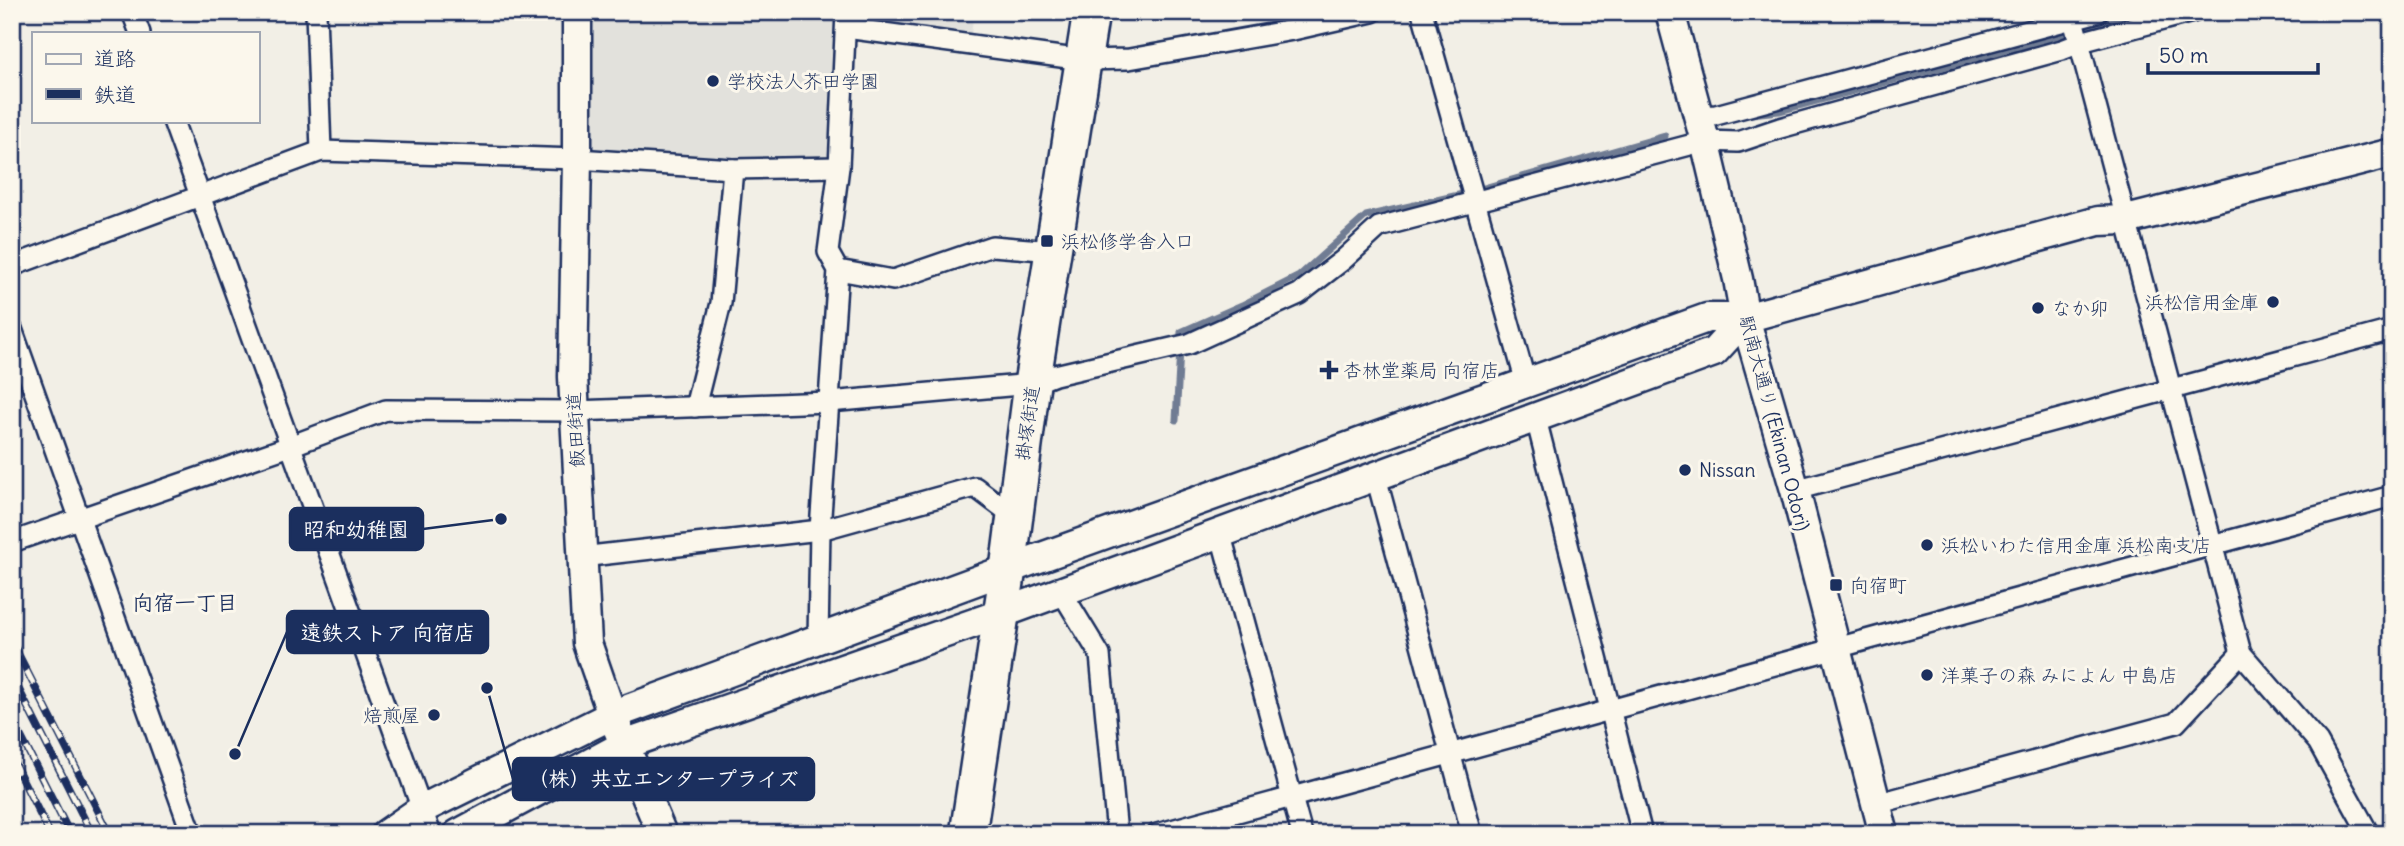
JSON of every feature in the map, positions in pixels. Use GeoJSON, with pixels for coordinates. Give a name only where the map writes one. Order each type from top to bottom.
{"type":"FeatureCollection","features":[{"type":"Feature","properties":{"kind":"highway","name":"掛塚街道"},"geometry":{"type":"LineString","coordinates":[[968,834],[1008,569],[1032,384],[1091,12]]}},
{"type":"Feature","properties":{"kind":"street"},"geometry":{"type":"LineString","coordinates":[[132,12],[140,32]]}},
{"type":"Feature","properties":{"kind":"street"},"geometry":{"type":"LineString","coordinates":[[316,12],[321,151]]}},
{"type":"Feature","properties":{"kind":"street","name":"飯田街道"},"geometry":{"type":"LineString","coordinates":[[577,12],[573,377],[587,643],[624,746],[662,834]]}},
{"type":"Feature","properties":{"kind":"street"},"geometry":{"type":"LineString","coordinates":[[818,639],[820,530],[838,270],[828,252],[839,167],[846,20],[1083,60],[1129,59],[1293,30],[1372,12]]}},
{"type":"Feature","properties":{"kind":"street"},"geometry":{"type":"LineString","coordinates":[[1422,12],[1526,383]]}},
{"type":"Feature","properties":{"kind":"street","name":"駅南大通り (Ekinan Odori)"},"geometry":{"type":"LineString","coordinates":[[1670,12],[1702,129],[1745,318],[1795,490],[1884,834]]}},
{"type":"Feature","properties":{"kind":"street"},"geometry":{"type":"LineString","coordinates":[[1702,129],[1738,142],[2075,28],[2098,12]]}},
{"type":"Feature","properties":{"kind":"street"},"geometry":{"type":"LineString","coordinates":[[2075,28],[2088,40],[2193,12]]}},
{"type":"Feature","properties":{"kind":"street"},"geometry":{"type":"LineString","coordinates":[[12,542],[386,410],[574,411],[830,402],[1032,384],[1055,375],[1189,344],[1299,294],[1343,260],[1379,227],[1474,195],[1484,200],[1702,129],[1716,115],[2075,28]]}},
{"type":"Feature","properties":{"kind":"street"},"geometry":{"type":"LineString","coordinates":[[2075,28],[2241,653],[2318,742],[2365,833]]}},
{"type":"Feature","properties":{"kind":"street"},"geometry":{"type":"LineString","coordinates":[[173,122],[427,821]]}},
{"type":"Feature","properties":{"kind":"street"},"geometry":{"type":"LineString","coordinates":[[12,266],[321,151],[577,159],[733,169],[839,167]]}},
{"type":"Feature","properties":{"kind":"street"},"geometry":{"type":"LineString","coordinates":[[386,834],[427,821],[612,715],[1008,569],[1707,318],[1745,318],[2098,220],[2126,220],[2392,153]]}},
{"type":"Feature","properties":{"kind":"street"},"geometry":{"type":"LineString","coordinates":[[695,407],[721,303],[733,169]]}},
{"type":"Feature","properties":{"kind":"street"},"geometry":{"type":"LineString","coordinates":[[838,270],[893,280],[992,246],[1053,251]]}},
{"type":"Feature","properties":{"kind":"street"},"geometry":{"type":"LineString","coordinates":[[458,834],[624,746],[1000,614],[1714,352],[1745,318]]}},
{"type":"Feature","properties":{"kind":"street"},"geometry":{"type":"LineString","coordinates":[[12,329],[192,834]]}},
{"type":"Feature","properties":{"kind":"street"},"geometry":{"type":"LineString","coordinates":[[1795,490],[2392,330]]}},
{"type":"Feature","properties":{"kind":"street"},"geometry":{"type":"LineString","coordinates":[[1536,419],[1642,834]]}},
{"type":"Feature","properties":{"kind":"street"},"geometry":{"type":"LineString","coordinates":[[1376,478],[1472,834]]}},
{"type":"Feature","properties":{"kind":"street"},"geometry":{"type":"LineString","coordinates":[[581,557],[820,530],[975,487],[1015,517]]}},
{"type":"Feature","properties":{"kind":"street"},"geometry":{"type":"LineString","coordinates":[[1157,834],[2392,496]]}},
{"type":"Feature","properties":{"kind":"street"},"geometry":{"type":"LineString","coordinates":[[1220,532],[1302,834]]}},
{"type":"Feature","properties":{"kind":"street"},"geometry":{"type":"LineString","coordinates":[[1061,591],[1100,655],[1117,834]]}},
{"type":"Feature","properties":{"kind":"street"},"geometry":{"type":"LineString","coordinates":[[1876,804],[2176,723],[2241,653]]}},
{"type":"Feature","properties":{"kind":"shaded area","name":"学校法人芥田学園"},"geometry":{"type":"Polygon","coordinates":[[[592,12],[836,12],[830,158],[825,162],[592,150],[592,12]]]}},
{"type":"Feature","properties":{"kind":"shaded area","name":"学校法人芥田学園"},"geometry":{"type":"Polygon","coordinates":[[[858,12],[974,12],[971,34],[857,18],[858,12]]]}},
{"type":"Feature","properties":{"kind":"waterway"},"geometry":{"type":"LineString","coordinates":[[1751,114],[1779,111],[2146,12]]}},
{"type":"Feature","properties":{"kind":"waterway"},"geometry":{"type":"LineString","coordinates":[[1176,420],[1181,332],[1299,276],[1366,216],[1463,194],[1665,136]]}},
{"type":"Feature","properties":{"kind":"railway"},"geometry":{"type":"LineString","coordinates":[[12,642],[110,834]]}},
{"type":"Feature","properties":{"kind":"railway"},"geometry":{"type":"LineString","coordinates":[[12,676],[92,834]]}},
{"type":"Feature","properties":{"kind":"railway"},"geometry":{"type":"LineString","coordinates":[[12,719],[70,834]]}},
{"type":"Feature","properties":{"kind":"railway"},"geometry":{"type":"LineString","coordinates":[[12,759],[50,834]]}},
{"type":"Feature","properties":{"kind":"place","name":"学校法人芥田学園"},"geometry":{"type":"Point","coordinates":[713,81]}},
{"type":"Feature","properties":{"kind":"place","name":"浜松修学舎入口"},"geometry":{"type":"Point","coordinates":[1047,241]}},
{"type":"Feature","properties":{"kind":"place","name":"浜松信用金庫"},"geometry":{"type":"Point","coordinates":[2273,302]}},
{"type":"Feature","properties":{"kind":"place","name":"なか卯"},"geometry":{"type":"Point","coordinates":[2038,308]}},
{"type":"Feature","properties":{"kind":"place","name":"杏林堂薬局 向宿店"},"geometry":{"type":"Point","coordinates":[1329,370]}},
{"type":"Feature","properties":{"kind":"place","name":"Nissan"},"geometry":{"type":"Point","coordinates":[1685,470]}},
{"type":"Feature","properties":{"kind":"place","name":"昭和幼稚園"},"geometry":{"type":"Point","coordinates":[501,519]}},
{"type":"Feature","properties":{"kind":"place","name":"浜松いわた信用金庫 浜松南支店"},"geometry":{"type":"Point","coordinates":[1927,545]}},
{"type":"Feature","properties":{"kind":"place","name":"向宿町"},"geometry":{"type":"Point","coordinates":[1836,585]}},
{"type":"Feature","properties":{"kind":"place","name":"洋菓子の森 みによん 中島店"},"geometry":{"type":"Point","coordinates":[1927,675]}},
{"type":"Feature","properties":{"kind":"place","name":"（株）共立エンタープライズ"},"geometry":{"type":"Point","coordinates":[487,688]}},
{"type":"Feature","properties":{"kind":"place","name":"焙煎屋"},"geometry":{"type":"Point","coordinates":[434,715]}},
{"type":"Feature","properties":{"kind":"place","name":"遠鉄ストア 向宿店"},"geometry":{"type":"Point","coordinates":[235,754]}},
{"type":"Feature","properties":{"kind":"district","name":"向宿一丁目"},"geometry":{"type":"Point","coordinates":[185,602]}}]}
